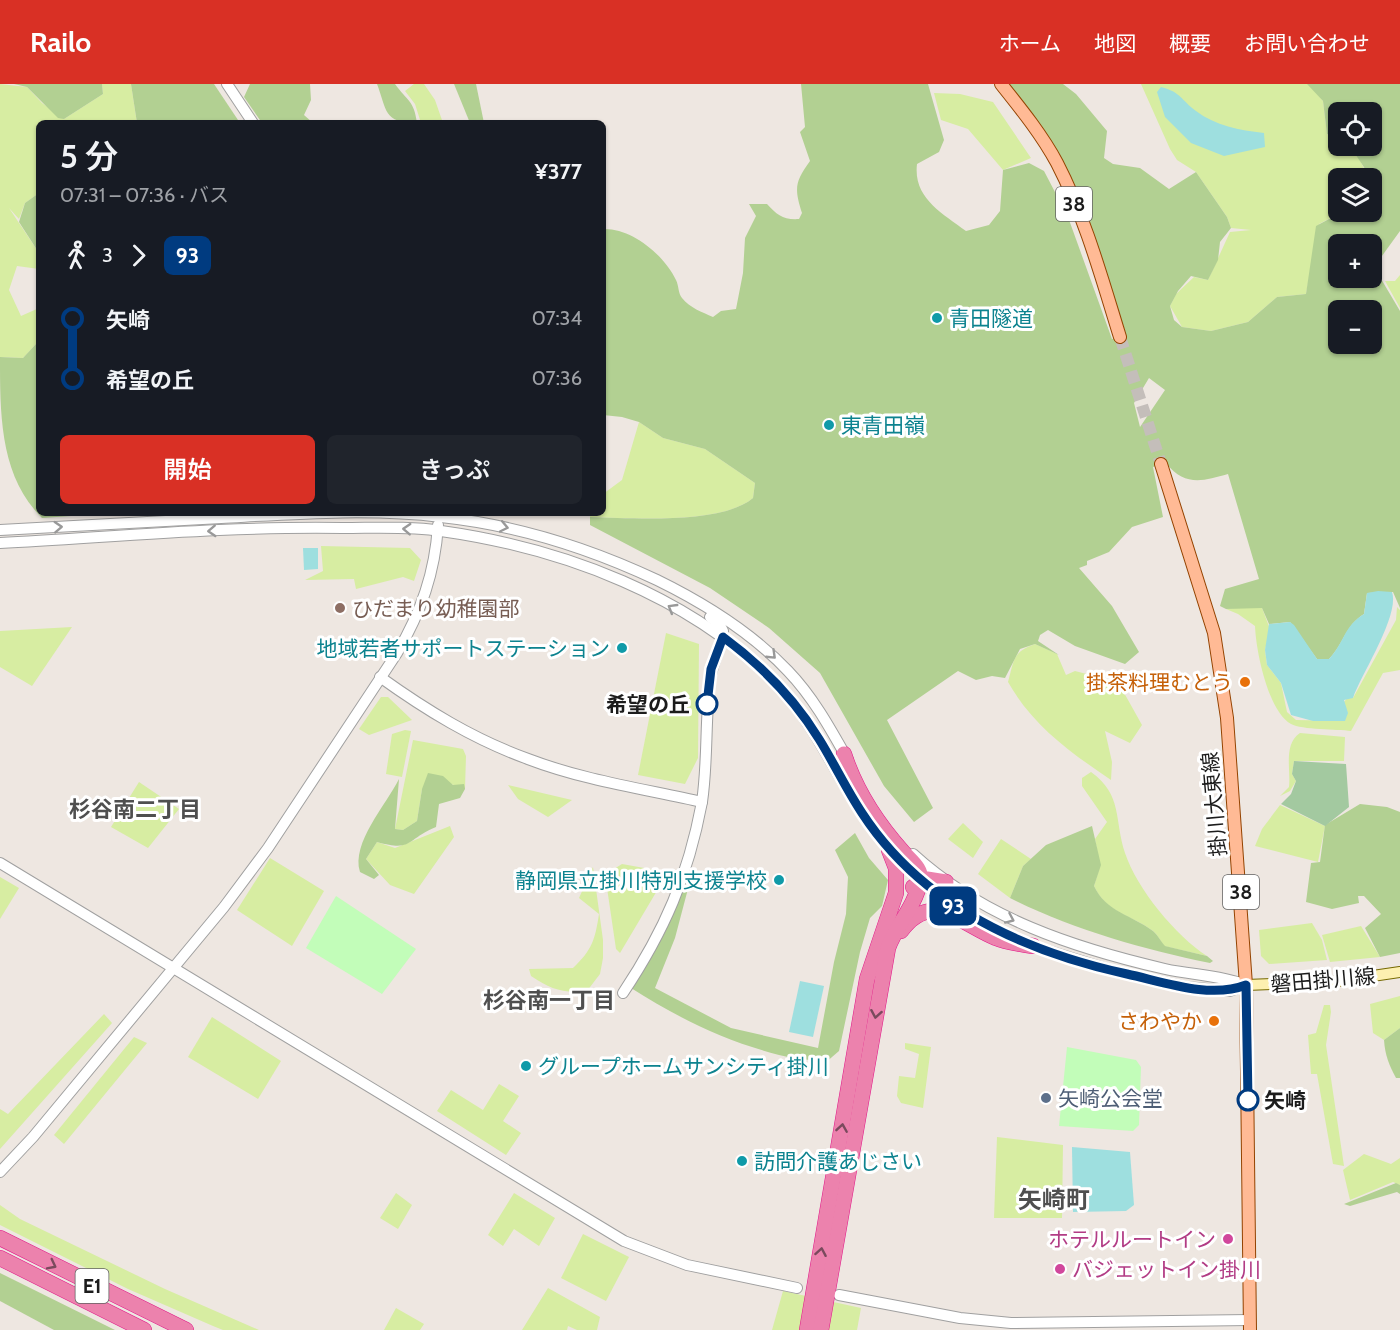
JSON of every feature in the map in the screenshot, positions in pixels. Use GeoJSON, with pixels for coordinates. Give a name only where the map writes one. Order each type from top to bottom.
{"type":"FeatureCollection","features":[{"type":"Feature","properties":{"kind":"highway"},"geometry":{"type":"LineString","coordinates":[[821,1330],[883,978],[893,934],[915,897],[920,881],[916,866],[878,820],[862,796],[851,777],[844,754]]}},
{"type":"Feature","properties":{"kind":"highway"},"geometry":{"type":"LineString","coordinates":[[828,1330],[828,1288],[867,979],[897,884],[896,868],[889,850]]}},
{"type":"Feature","properties":{"kind":"highway"},"geometry":{"type":"LineString","coordinates":[[884,928],[909,891],[920,881],[933,879],[946,882]]}},
{"type":"Feature","properties":{"kind":"highway"},"geometry":{"type":"LineString","coordinates":[[883,978],[900,933],[909,921],[928,911],[951,914],[998,939],[1033,946]]}},
{"type":"Feature","properties":{"kind":"highway","name":"E1"},"geometry":{"type":"LineString","coordinates":[[0,1238],[186,1330]]}},
{"type":"Feature","properties":{"kind":"highway","name":"E1"},"geometry":{"type":"LineString","coordinates":[[0,1258],[144,1330]]}},
{"type":"Feature","properties":{"kind":"highway"},"geometry":{"type":"LineString","coordinates":[[798,1330],[828,1288]]}},
{"type":"Feature","properties":{"kind":"highway"},"geometry":{"type":"LineString","coordinates":[[807,1330],[828,1288]]}},
{"type":"Feature","properties":{"kind":"main road","name":"38"},"geometry":{"type":"LineString","coordinates":[[1001,84],[1024,113],[1057,163],[1089,243],[1120,337]]}},
{"type":"Feature","properties":{"kind":"main road","name":"掛川大東線"},"geometry":{"type":"LineString","coordinates":[[1161,464],[1214,633],[1227,718],[1246,985],[1250,1325]]}},
{"type":"Feature","properties":{"kind":"main road","name":"磐田掛川線"},"geometry":{"type":"LineString","coordinates":[[1246,985],[1332,982],[1400,972]]}},
{"type":"Feature","properties":{"kind":"street"},"geometry":{"type":"LineString","coordinates":[[227,84],[251,120]]}},
{"type":"Feature","properties":{"kind":"street"},"geometry":{"type":"LineString","coordinates":[[0,530],[256,516]]}},
{"type":"Feature","properties":{"kind":"street"},"geometry":{"type":"LineString","coordinates":[[0,1172],[33,1137],[175,967],[268,848],[397,653],[424,601],[436,554],[439,516]]}},
{"type":"Feature","properties":{"kind":"street"},"geometry":{"type":"LineString","coordinates":[[444,516],[513,529],[566,543],[631,568],[697,602],[750,636],[788,671],[807,694],[867,795],[895,835],[946,882],[1000,915],[1098,951],[1166,969],[1230,979],[1246,985]]}},
{"type":"Feature","properties":{"kind":"street"},"geometry":{"type":"LineString","coordinates":[[0,543],[277,528],[438,530],[512,544],[603,573],[642,590],[723,637],[762,669],[800,711],[863,814],[889,850],[920,881],[980,923],[1033,946],[1117,972],[1187,987],[1230,991],[1246,985]]}},
{"type":"Feature","properties":{"kind":"street"},"geometry":{"type":"LineString","coordinates":[[623,993],[651,951],[669,915],[685,874],[706,775],[707,704],[711,669],[723,637],[720,625],[631,568]]}},
{"type":"Feature","properties":{"kind":"street"},"geometry":{"type":"LineString","coordinates":[[723,637],[734,633],[750,636]]}},
{"type":"Feature","properties":{"kind":"street"},"geometry":{"type":"LineString","coordinates":[[380,676],[428,712],[528,759],[574,773],[702,802]]}},
{"type":"Feature","properties":{"kind":"street"},"geometry":{"type":"LineString","coordinates":[[0,863],[624,1241],[687,1265],[797,1288]]}},
{"type":"Feature","properties":{"kind":"street"},"geometry":{"type":"LineString","coordinates":[[828,1288],[960,1318],[1011,1323],[1250,1325]]}},
{"type":"Feature","properties":{"kind":"green space"},"geometry":{"type":"Polygon","coordinates":[[[0,84],[27,87],[42,103],[64,119],[103,94],[102,84],[131,84],[137,120],[36,120],[36,195],[25,203],[19,219],[9,208],[36,248],[36,269],[17,266],[9,290],[21,316],[36,309],[36,344],[23,358],[0,357],[0,84]]]}},
{"type":"Feature","properties":{"kind":"green space"},"geometry":{"type":"Polygon","coordinates":[[[14,84],[102,84],[103,94],[64,119],[58,118],[27,87],[14,84]]]}},
{"type":"Feature","properties":{"kind":"green space"},"geometry":{"type":"Polygon","coordinates":[[[131,84],[214,84],[238,120],[137,120],[131,84]]]}},
{"type":"Feature","properties":{"kind":"green space"},"geometry":{"type":"Polygon","coordinates":[[[250,84],[310,84],[311,100],[304,115],[310,120],[260,120],[244,97],[250,84]]]}},
{"type":"Feature","properties":{"kind":"green space"},"geometry":{"type":"Polygon","coordinates":[[[377,84],[395,84],[412,105],[417,120],[396,120],[385,108],[377,84]]]}},
{"type":"Feature","properties":{"kind":"green space"},"geometry":{"type":"Polygon","coordinates":[[[414,84],[424,84],[435,100],[442,120],[420,120],[415,104],[405,91],[414,84]]]}},
{"type":"Feature","properties":{"kind":"green space"},"geometry":{"type":"Polygon","coordinates":[[[454,84],[476,84],[483,120],[469,120],[454,84]]]}},
{"type":"Feature","properties":{"kind":"green space"},"geometry":{"type":"Polygon","coordinates":[[[801,84],[928,84],[944,140],[939,152],[917,164],[917,176],[924,195],[939,211],[966,231],[989,225],[1000,211],[1003,170],[1029,163],[1044,171],[1068,217],[1112,339],[1126,334],[1082,200],[1007,84],[1063,84],[1076,94],[1107,131],[1104,158],[1113,164],[1140,168],[1169,189],[1196,172],[1227,217],[1231,228],[1220,242],[1218,260],[1208,280],[1191,276],[1178,291],[1170,306],[1174,320],[1182,327],[1211,331],[1248,322],[1277,297],[1306,294],[1316,226],[1328,220],[1328,222],[1382,222],[1382,168],[1364,168],[1357,156],[1382,156],[1382,102],[1328,102],[1328,134],[1323,101],[1307,84],[1400,84],[1400,231],[1382,256],[1382,234],[1328,234],[1328,288],[1382,288],[1382,281],[1400,311],[1400,608],[1393,592],[1367,593],[1364,614],[1349,629],[1329,659],[1317,659],[1290,622],[1269,624],[1262,608],[1226,609],[1220,606],[1225,589],[1259,579],[1228,474],[1195,480],[1180,476],[1166,463],[1153,467],[1163,517],[1132,527],[1109,552],[1087,561],[1087,565],[1079,568],[1112,606],[1139,652],[1125,664],[1075,646],[1048,630],[1040,635],[1038,641],[1059,655],[1035,644],[1020,649],[1005,678],[992,676],[976,680],[958,671],[887,720],[933,808],[914,822],[884,786],[820,673],[769,628],[710,588],[590,525],[590,517],[652,519],[720,512],[739,507],[753,498],[755,483],[705,449],[663,438],[639,422],[606,415],[606,229],[625,233],[646,245],[664,261],[671,271],[682,298],[692,307],[713,317],[721,311],[736,309],[743,273],[745,238],[756,216],[749,204],[767,204],[784,218],[799,219],[802,213],[797,186],[801,174],[810,161],[800,132],[805,127],[801,84]],[[1149,378],[1134,403],[1140,427],[1165,390],[1149,378]]]}},
{"type":"Feature","properties":{"kind":"green space"},"geometry":{"type":"Polygon","coordinates":[[[1141,84],[1309,84],[1323,101],[1328,134],[1328,156],[1358,156],[1364,168],[1328,168],[1328,219],[1319,224],[1306,294],[1277,297],[1248,322],[1211,331],[1182,327],[1170,306],[1176,294],[1194,277],[1208,280],[1230,232],[1251,230],[1231,228],[1227,217],[1196,172],[1177,160],[1141,84]]]}},
{"type":"Feature","properties":{"kind":"green space"},"geometry":{"type":"Polygon","coordinates":[[[934,93],[960,94],[993,102],[1031,158],[1003,170],[968,129],[941,120],[934,93]]]}},
{"type":"Feature","properties":{"kind":"green space"},"geometry":{"type":"Polygon","coordinates":[[[36,195],[36,248],[19,222],[25,203],[36,195]]]}},
{"type":"Feature","properties":{"kind":"green space"},"geometry":{"type":"Polygon","coordinates":[[[1400,275],[1400,308],[1385,281],[1395,281],[1400,275]]]}},
{"type":"Feature","properties":{"kind":"green space"},"geometry":{"type":"Polygon","coordinates":[[[36,344],[36,511],[28,501],[10,464],[2,423],[0,357],[23,358],[36,344]]]}},
{"type":"Feature","properties":{"kind":"green space"},"geometry":{"type":"Polygon","coordinates":[[[639,422],[663,438],[705,449],[755,483],[753,498],[739,507],[720,512],[652,519],[590,517],[606,516],[606,492],[622,480],[639,422]]]}},
{"type":"Feature","properties":{"kind":"green space"},"geometry":{"type":"Polygon","coordinates":[[[40,516],[71,516],[42,518],[40,516]]]}},
{"type":"Feature","properties":{"kind":"green space"},"geometry":{"type":"Polygon","coordinates":[[[321,546],[410,548],[421,560],[414,581],[403,577],[356,589],[354,579],[305,580],[323,571],[321,546]]]}},
{"type":"Feature","properties":{"kind":"green space"},"geometry":{"type":"Polygon","coordinates":[[[1397,607],[1400,610],[1400,670],[1383,673],[1351,731],[1291,724],[1276,707],[1270,694],[1261,665],[1255,626],[1226,609],[1262,608],[1270,629],[1265,650],[1267,665],[1281,683],[1287,712],[1296,720],[1345,721],[1344,702],[1348,697],[1353,698],[1396,620],[1397,607]]]}},
{"type":"Feature","properties":{"kind":"green space"},"geometry":{"type":"Polygon","coordinates":[[[72,627],[32,686],[0,667],[0,631],[72,627]]]}},
{"type":"Feature","properties":{"kind":"green space"},"geometry":{"type":"Polygon","coordinates":[[[666,633],[699,644],[698,758],[685,784],[638,775],[666,633]]]}},
{"type":"Feature","properties":{"kind":"green space"},"geometry":{"type":"Polygon","coordinates":[[[1035,644],[1057,654],[1066,675],[1075,671],[1118,682],[1142,725],[1130,743],[1105,731],[1112,762],[1111,780],[1067,748],[1041,725],[1018,698],[1008,682],[1015,658],[1022,650],[1035,644]]]}},
{"type":"Feature","properties":{"kind":"green space"},"geometry":{"type":"Polygon","coordinates":[[[381,697],[388,697],[412,720],[369,735],[359,729],[381,697]]]}},
{"type":"Feature","properties":{"kind":"green space"},"geometry":{"type":"Polygon","coordinates":[[[405,730],[411,731],[402,777],[386,774],[392,734],[405,730]]]}},
{"type":"Feature","properties":{"kind":"green space"},"geometry":{"type":"Polygon","coordinates":[[[1300,733],[1345,737],[1344,761],[1294,761],[1292,774],[1296,781],[1290,791],[1280,796],[1289,787],[1291,744],[1300,733]]]}},
{"type":"Feature","properties":{"kind":"green space"},"geometry":{"type":"Polygon","coordinates":[[[413,740],[463,749],[466,756],[465,789],[448,783],[422,789],[417,821],[403,830],[395,829],[413,740]]]}},
{"type":"Feature","properties":{"kind":"green space"},"geometry":{"type":"Polygon","coordinates":[[[1294,761],[1346,764],[1349,807],[1325,826],[1281,804],[1291,794],[1296,781],[1292,774],[1294,761]]]}},
{"type":"Feature","properties":{"kind":"green space"},"geometry":{"type":"Polygon","coordinates":[[[1091,772],[1101,781],[1113,799],[1125,853],[1148,896],[1183,937],[1207,956],[1164,946],[1153,931],[1112,908],[1099,895],[1094,886],[1100,866],[1095,839],[1107,822],[1082,786],[1082,778],[1091,772]]]}},
{"type":"Feature","properties":{"kind":"green space"},"geometry":{"type":"Polygon","coordinates":[[[428,773],[443,776],[453,785],[464,784],[465,789],[460,798],[439,804],[436,827],[408,843],[397,846],[377,842],[366,859],[379,875],[374,879],[360,872],[360,849],[365,837],[399,779],[395,829],[403,830],[417,821],[422,789],[428,773]]]}},
{"type":"Feature","properties":{"kind":"green space"},"geometry":{"type":"Polygon","coordinates":[[[139,782],[179,809],[148,848],[111,827],[139,782]]]}},
{"type":"Feature","properties":{"kind":"green space"},"geometry":{"type":"Polygon","coordinates":[[[508,785],[572,800],[548,817],[518,799],[508,785]]]}},
{"type":"Feature","properties":{"kind":"green space"},"geometry":{"type":"Polygon","coordinates":[[[1360,804],[1387,807],[1400,812],[1400,953],[1380,957],[1365,928],[1381,914],[1364,896],[1358,896],[1359,903],[1332,909],[1306,902],[1311,863],[1320,862],[1325,825],[1360,804]]]}},
{"type":"Feature","properties":{"kind":"green space"},"geometry":{"type":"Polygon","coordinates":[[[1280,805],[1325,826],[1318,862],[1255,846],[1262,829],[1280,805]]]}},
{"type":"Feature","properties":{"kind":"green space"},"geometry":{"type":"Polygon","coordinates":[[[963,823],[983,842],[973,858],[948,839],[963,823]]]}},
{"type":"Feature","properties":{"kind":"green space"},"geometry":{"type":"Polygon","coordinates":[[[450,826],[454,837],[414,894],[390,885],[366,859],[377,842],[395,848],[450,826]]]}},
{"type":"Feature","properties":{"kind":"green space"},"geometry":{"type":"Polygon","coordinates":[[[1092,826],[1101,865],[1094,886],[1105,902],[1153,931],[1165,946],[1207,956],[1213,961],[1210,963],[1108,937],[1010,898],[1023,866],[1046,845],[1092,826]]]}},
{"type":"Feature","properties":{"kind":"green space"},"geometry":{"type":"Polygon","coordinates":[[[855,833],[869,858],[888,880],[882,906],[870,918],[860,952],[839,1051],[825,1063],[779,1055],[721,1036],[684,1019],[631,988],[684,883],[689,885],[675,938],[655,988],[731,1028],[818,1048],[834,962],[846,914],[848,877],[835,850],[855,833]]]}},
{"type":"Feature","properties":{"kind":"green space"},"geometry":{"type":"Polygon","coordinates":[[[1001,839],[1031,859],[1023,866],[1010,898],[978,874],[1001,839]]]}},
{"type":"Feature","properties":{"kind":"green space"},"geometry":{"type":"Polygon","coordinates":[[[270,858],[324,891],[292,946],[237,910],[270,858]]]}},
{"type":"Feature","properties":{"kind":"green space"},"geometry":{"type":"Polygon","coordinates":[[[622,864],[661,871],[658,889],[620,953],[616,949],[606,881],[614,869],[622,864]]]}},
{"type":"Feature","properties":{"kind":"green space"},"geometry":{"type":"Polygon","coordinates":[[[593,867],[603,940],[600,974],[587,991],[558,990],[531,976],[529,969],[573,968],[589,950],[599,914],[579,898],[593,867]]]}},
{"type":"Feature","properties":{"kind":"green space"},"geometry":{"type":"Polygon","coordinates":[[[0,877],[19,888],[0,919],[0,877]]]}},
{"type":"Feature","properties":{"kind":"green space"},"geometry":{"type":"Polygon","coordinates":[[[336,896],[416,949],[382,994],[306,948],[336,896]]]}},
{"type":"Feature","properties":{"kind":"green space"},"geometry":{"type":"Polygon","coordinates":[[[1312,923],[1322,940],[1327,960],[1269,964],[1261,956],[1259,930],[1312,923]]]}},
{"type":"Feature","properties":{"kind":"green space"},"geometry":{"type":"Polygon","coordinates":[[[1361,926],[1380,957],[1330,962],[1322,935],[1361,926]]]}},
{"type":"Feature","properties":{"kind":"green space"},"geometry":{"type":"Polygon","coordinates":[[[1400,996],[1400,1028],[1384,1040],[1373,1033],[1370,1004],[1400,996]]]}},
{"type":"Feature","properties":{"kind":"green space"},"geometry":{"type":"Polygon","coordinates":[[[1324,1005],[1330,1005],[1331,1012],[1326,1045],[1344,1166],[1333,1164],[1317,1074],[1311,1074],[1308,1035],[1316,1033],[1324,1005]]]}},
{"type":"Feature","properties":{"kind":"green space"},"geometry":{"type":"Polygon","coordinates":[[[104,1014],[112,1023],[0,1149],[0,1109],[8,1114],[104,1014]]]}},
{"type":"Feature","properties":{"kind":"green space"},"geometry":{"type":"Polygon","coordinates":[[[212,1017],[281,1061],[258,1099],[188,1057],[212,1017]]]}},
{"type":"Feature","properties":{"kind":"green space"},"geometry":{"type":"Polygon","coordinates":[[[1400,1028],[1400,1078],[1396,1078],[1388,1060],[1384,1040],[1400,1028]]]}},
{"type":"Feature","properties":{"kind":"green space"},"geometry":{"type":"Polygon","coordinates":[[[134,1037],[147,1043],[64,1144],[54,1135],[134,1037]]]}},
{"type":"Feature","properties":{"kind":"green space"},"geometry":{"type":"Polygon","coordinates":[[[905,1043],[931,1047],[923,1108],[901,1103],[897,1096],[899,1076],[915,1078],[919,1054],[905,1049],[905,1043]]]}},
{"type":"Feature","properties":{"kind":"green space"},"geometry":{"type":"Polygon","coordinates":[[[1067,1047],[1136,1060],[1141,1067],[1139,1125],[1133,1131],[1059,1126],[1067,1047]]]}},
{"type":"Feature","properties":{"kind":"green space"},"geometry":{"type":"Polygon","coordinates":[[[499,1084],[519,1096],[503,1121],[521,1133],[506,1155],[437,1111],[451,1090],[483,1110],[499,1084]]]}},
{"type":"Feature","properties":{"kind":"green space"},"geometry":{"type":"Polygon","coordinates":[[[997,1137],[1063,1145],[1062,1218],[994,1218],[997,1137]]]}},
{"type":"Feature","properties":{"kind":"green space"},"geometry":{"type":"Polygon","coordinates":[[[1364,1154],[1391,1164],[1400,1158],[1400,1185],[1393,1182],[1350,1200],[1343,1170],[1364,1154]]]}},
{"type":"Feature","properties":{"kind":"green space"},"geometry":{"type":"Polygon","coordinates":[[[1396,1183],[1400,1185],[1400,1194],[1397,1192],[1350,1206],[1344,1204],[1396,1183]]]}},
{"type":"Feature","properties":{"kind":"green space"},"geometry":{"type":"Polygon","coordinates":[[[396,1193],[412,1205],[398,1229],[380,1218],[396,1193]]]}},
{"type":"Feature","properties":{"kind":"green space"},"geometry":{"type":"Polygon","coordinates":[[[514,1193],[555,1218],[539,1246],[514,1229],[503,1246],[488,1235],[514,1193]]]}},
{"type":"Feature","properties":{"kind":"green space"},"geometry":{"type":"Polygon","coordinates":[[[0,1205],[20,1219],[165,1289],[259,1330],[223,1330],[128,1289],[0,1225],[0,1205]]]}},
{"type":"Feature","properties":{"kind":"green space"},"geometry":{"type":"Polygon","coordinates":[[[583,1234],[629,1257],[606,1301],[561,1278],[583,1234]]]}},
{"type":"Feature","properties":{"kind":"green space"},"geometry":{"type":"Polygon","coordinates":[[[0,1273],[115,1330],[54,1330],[0,1301],[0,1273]]]}},
{"type":"Feature","properties":{"kind":"green space"},"geometry":{"type":"Polygon","coordinates":[[[548,1288],[600,1317],[597,1330],[577,1330],[568,1326],[567,1330],[522,1330],[548,1288]]]}},
{"type":"Feature","properties":{"kind":"green space"},"geometry":{"type":"Polygon","coordinates":[[[783,1291],[861,1308],[857,1330],[772,1330],[783,1291]]]}},
{"type":"Feature","properties":{"kind":"green space"},"geometry":{"type":"Polygon","coordinates":[[[396,1308],[424,1324],[420,1330],[384,1330],[396,1308]]]}},
{"type":"Feature","properties":{"kind":"water"},"geometry":{"type":"Polygon","coordinates":[[[1161,87],[1177,94],[1196,111],[1220,124],[1264,133],[1265,147],[1224,156],[1191,143],[1165,117],[1157,92],[1161,87]]]}},
{"type":"Feature","properties":{"kind":"water"},"geometry":{"type":"Polygon","coordinates":[[[303,548],[318,548],[318,569],[304,570],[303,548]]]}},
{"type":"Feature","properties":{"kind":"water"},"geometry":{"type":"Polygon","coordinates":[[[1392,592],[1391,615],[1353,698],[1344,700],[1348,713],[1345,721],[1313,721],[1291,715],[1281,683],[1267,665],[1265,650],[1269,624],[1290,622],[1317,659],[1329,659],[1348,629],[1364,614],[1367,593],[1392,592]]]}},
{"type":"Feature","properties":{"kind":"water"},"geometry":{"type":"Polygon","coordinates":[[[800,981],[824,986],[813,1037],[789,1032],[800,981]]]}},
{"type":"Feature","properties":{"kind":"water"},"geometry":{"type":"Polygon","coordinates":[[[1072,1147],[1130,1152],[1134,1205],[1126,1211],[1073,1212],[1072,1147]]]}},
{"type":"Feature","properties":{"kind":"tunnel"},"geometry":{"type":"LineString","coordinates":[[1120,337],[1161,464]]}},
{"type":"Feature","properties":{"kind":"bus line","name":"93"},"geometry":{"type":"LineString","coordinates":[[707,704],[711,669],[723,637],[762,669],[800,711],[863,814],[893,854],[920,881],[952,905],[980,923],[1016,940],[1051,953],[1117,972],[1187,987],[1230,991],[1246,985],[1248,1100]]}},
{"type":"Feature","properties":{"kind":"place","name":"青田隧道"},"geometry":{"type":"Point","coordinates":[937,318]}},
{"type":"Feature","properties":{"kind":"place","name":"東青田嶺"},"geometry":{"type":"Point","coordinates":[829,425]}},
{"type":"Feature","properties":{"kind":"place","name":"ひだまり幼稚園部"},"geometry":{"type":"Point","coordinates":[340,608]}},
{"type":"Feature","properties":{"kind":"place","name":"地域若者サポートステーション"},"geometry":{"type":"Point","coordinates":[622,648]}},
{"type":"Feature","properties":{"kind":"place","name":"掛茶料理むとう"},"geometry":{"type":"Point","coordinates":[1245,682]}},
{"type":"Feature","properties":{"kind":"place","name":"希望の丘"},"geometry":{"type":"Point","coordinates":[707,704]}},
{"type":"Feature","properties":{"kind":"place","name":"静岡県立掛川特別支援学校"},"geometry":{"type":"Point","coordinates":[779,880]}},
{"type":"Feature","properties":{"kind":"place","name":"さわやか"},"geometry":{"type":"Point","coordinates":[1214,1021]}},
{"type":"Feature","properties":{"kind":"place","name":"グループホームサンシティ掛川"},"geometry":{"type":"Point","coordinates":[526,1066]}},
{"type":"Feature","properties":{"kind":"place","name":"矢崎公会堂"},"geometry":{"type":"Point","coordinates":[1046,1098]}},
{"type":"Feature","properties":{"kind":"place","name":"矢崎"},"geometry":{"type":"Point","coordinates":[1248,1100]}},
{"type":"Feature","properties":{"kind":"place","name":"訪問介護あじさい"},"geometry":{"type":"Point","coordinates":[742,1161]}},
{"type":"Feature","properties":{"kind":"place","name":"ホテルルートイン"},"geometry":{"type":"Point","coordinates":[1228,1239]}},
{"type":"Feature","properties":{"kind":"place","name":"バジェットイン掛川"},"geometry":{"type":"Point","coordinates":[1060,1269]}},
{"type":"Feature","properties":{"kind":"district","name":"杉谷南二丁目"},"geometry":{"type":"Point","coordinates":[135,809]}},
{"type":"Feature","properties":{"kind":"district","name":"杉谷南一丁目"},"geometry":{"type":"Point","coordinates":[549,1000]}},
{"type":"Feature","properties":{"kind":"district","name":"矢崎町"},"geometry":{"type":"Point","coordinates":[1054,1199]}}]}
